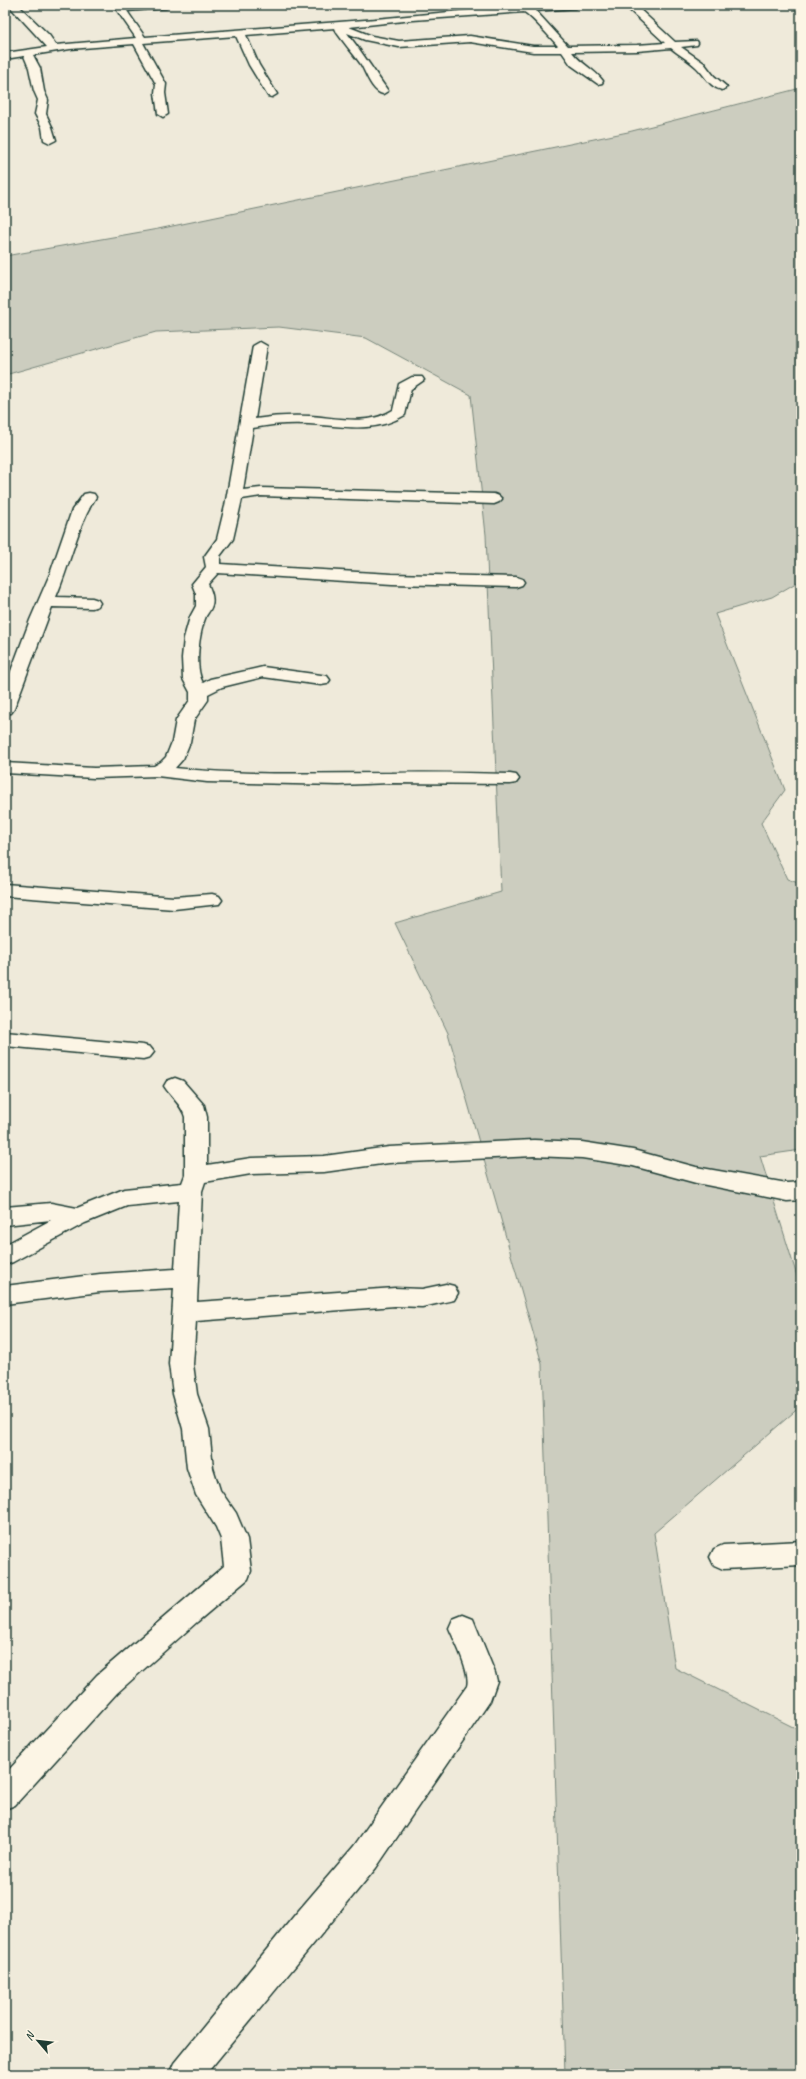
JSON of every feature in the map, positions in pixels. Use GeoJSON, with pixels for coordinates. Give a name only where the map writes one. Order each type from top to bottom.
{"type":"FeatureCollection","features":[{"type":"Feature","properties":{"kind":"street"},"geometry":{"type":"LineString","coordinates":[[163,114],[160,93],[161,84],[139,41],[118,7],[166,5]]}},
{"type":"Feature","properties":{"kind":"street"},"geometry":{"type":"LineString","coordinates":[[5,56],[53,48],[338,26],[574,5]]}},
{"type":"Feature","properties":{"kind":"street"},"geometry":{"type":"LineString","coordinates":[[629,5],[700,66],[710,78],[722,87]]}},
{"type":"Feature","properties":{"kind":"street"},"geometry":{"type":"LineString","coordinates":[[16,8],[27,22],[48,39],[53,48]]}},
{"type":"Feature","properties":{"kind":"street"},"geometry":{"type":"LineString","coordinates":[[531,9],[575,63],[588,71],[598,81]]}},
{"type":"Feature","properties":{"kind":"street"},"geometry":{"type":"LineString","coordinates":[[338,26],[369,38],[399,44],[470,39],[533,49],[565,49],[636,48],[693,43]]}},
{"type":"Feature","properties":{"kind":"street"},"geometry":{"type":"LineString","coordinates":[[338,26],[340,31],[366,64],[369,73],[383,92]]}},
{"type":"Feature","properties":{"kind":"street"},"geometry":{"type":"LineString","coordinates":[[240,33],[254,65],[272,94]]}},
{"type":"Feature","properties":{"kind":"street"},"geometry":{"type":"LineString","coordinates":[[27,52],[34,64],[38,83],[37,89],[43,100],[39,112],[40,118],[47,126],[50,140]]}},
{"type":"Feature","properties":{"kind":"street"},"geometry":{"type":"LineString","coordinates":[[214,568],[211,560],[224,538],[234,495],[260,346]]}},
{"type":"Feature","properties":{"kind":"street"},"geometry":{"type":"LineString","coordinates":[[246,425],[265,420],[307,420],[368,425],[390,420],[400,412],[404,387],[417,380]]}},
{"type":"Feature","properties":{"kind":"street"},"geometry":{"type":"LineString","coordinates":[[234,495],[261,492],[494,498]]}},
{"type":"Feature","properties":{"kind":"street"},"geometry":{"type":"LineString","coordinates":[[5,709],[80,510],[89,498]]}},
{"type":"Feature","properties":{"kind":"street"},"geometry":{"type":"LineString","coordinates":[[214,568],[392,579],[516,582]]}},
{"type":"Feature","properties":{"kind":"street"},"geometry":{"type":"LineString","coordinates":[[157,771],[167,766],[174,759],[185,720],[199,700],[199,692],[191,671],[192,638],[198,617],[204,606],[204,594],[200,584],[214,568]]}},
{"type":"Feature","properties":{"kind":"street"},"geometry":{"type":"LineString","coordinates":[[46,602],[92,603]]}},
{"type":"Feature","properties":{"kind":"street"},"geometry":{"type":"LineString","coordinates":[[199,692],[216,683],[263,672],[321,680]]}},
{"type":"Feature","properties":{"kind":"street"},"geometry":{"type":"LineString","coordinates":[[5,768],[94,773],[157,771],[208,777],[332,780],[390,778],[510,779]]}},
{"type":"Feature","properties":{"kind":"street"},"geometry":{"type":"LineString","coordinates":[[5,890],[174,903],[212,900]]}},
{"type":"Feature","properties":{"kind":"street"},"geometry":{"type":"LineString","coordinates":[[5,1039],[143,1052]]}},
{"type":"Feature","properties":{"kind":"street"},"geometry":{"type":"LineString","coordinates":[[5,1795],[107,1684],[187,1613],[238,1571],[234,1539],[227,1521],[209,1495],[200,1468],[196,1429],[185,1394],[181,1364],[194,1183],[196,1117],[192,1105],[182,1096],[175,1086]]}},
{"type":"Feature","properties":{"kind":"street"},"geometry":{"type":"LineString","coordinates":[[5,1256],[77,1217],[124,1198],[194,1183],[257,1165],[324,1164],[389,1155],[534,1148],[582,1150],[633,1158],[696,1175],[787,1192],[801,1191]]}},
{"type":"Feature","properties":{"kind":"street"},"geometry":{"type":"LineString","coordinates":[[5,1216],[30,1212],[51,1212],[70,1214],[77,1217]]}},
{"type":"Feature","properties":{"kind":"street"},"geometry":{"type":"LineString","coordinates":[[5,1294],[100,1283],[186,1278]]}},
{"type":"Feature","properties":{"kind":"street"},"geometry":{"type":"LineString","coordinates":[[185,1312],[395,1297],[422,1298],[446,1293]]}},
{"type":"Feature","properties":{"kind":"street"},"geometry":{"type":"LineString","coordinates":[[723,1557],[801,1553]]}},
{"type":"Feature","properties":{"kind":"street"},"geometry":{"type":"LineString","coordinates":[[185,2074],[305,1927],[365,1857],[480,1692],[483,1681],[481,1673],[463,1628]]}},
{"type":"Feature","properties":{"kind":"shaded area"},"geometry":{"type":"Polygon","coordinates":[[[801,88],[801,580],[772,597],[715,614],[785,790],[761,823],[787,879],[801,884],[801,1150],[760,1156],[801,1289],[801,1406],[654,1533],[675,1668],[801,1731],[801,2074],[565,2074],[542,1364],[448,1033],[395,923],[501,892],[486,535],[471,395],[366,338],[279,327],[156,332],[5,375],[5,256],[158,229],[628,132],[801,88]]]}}]}
